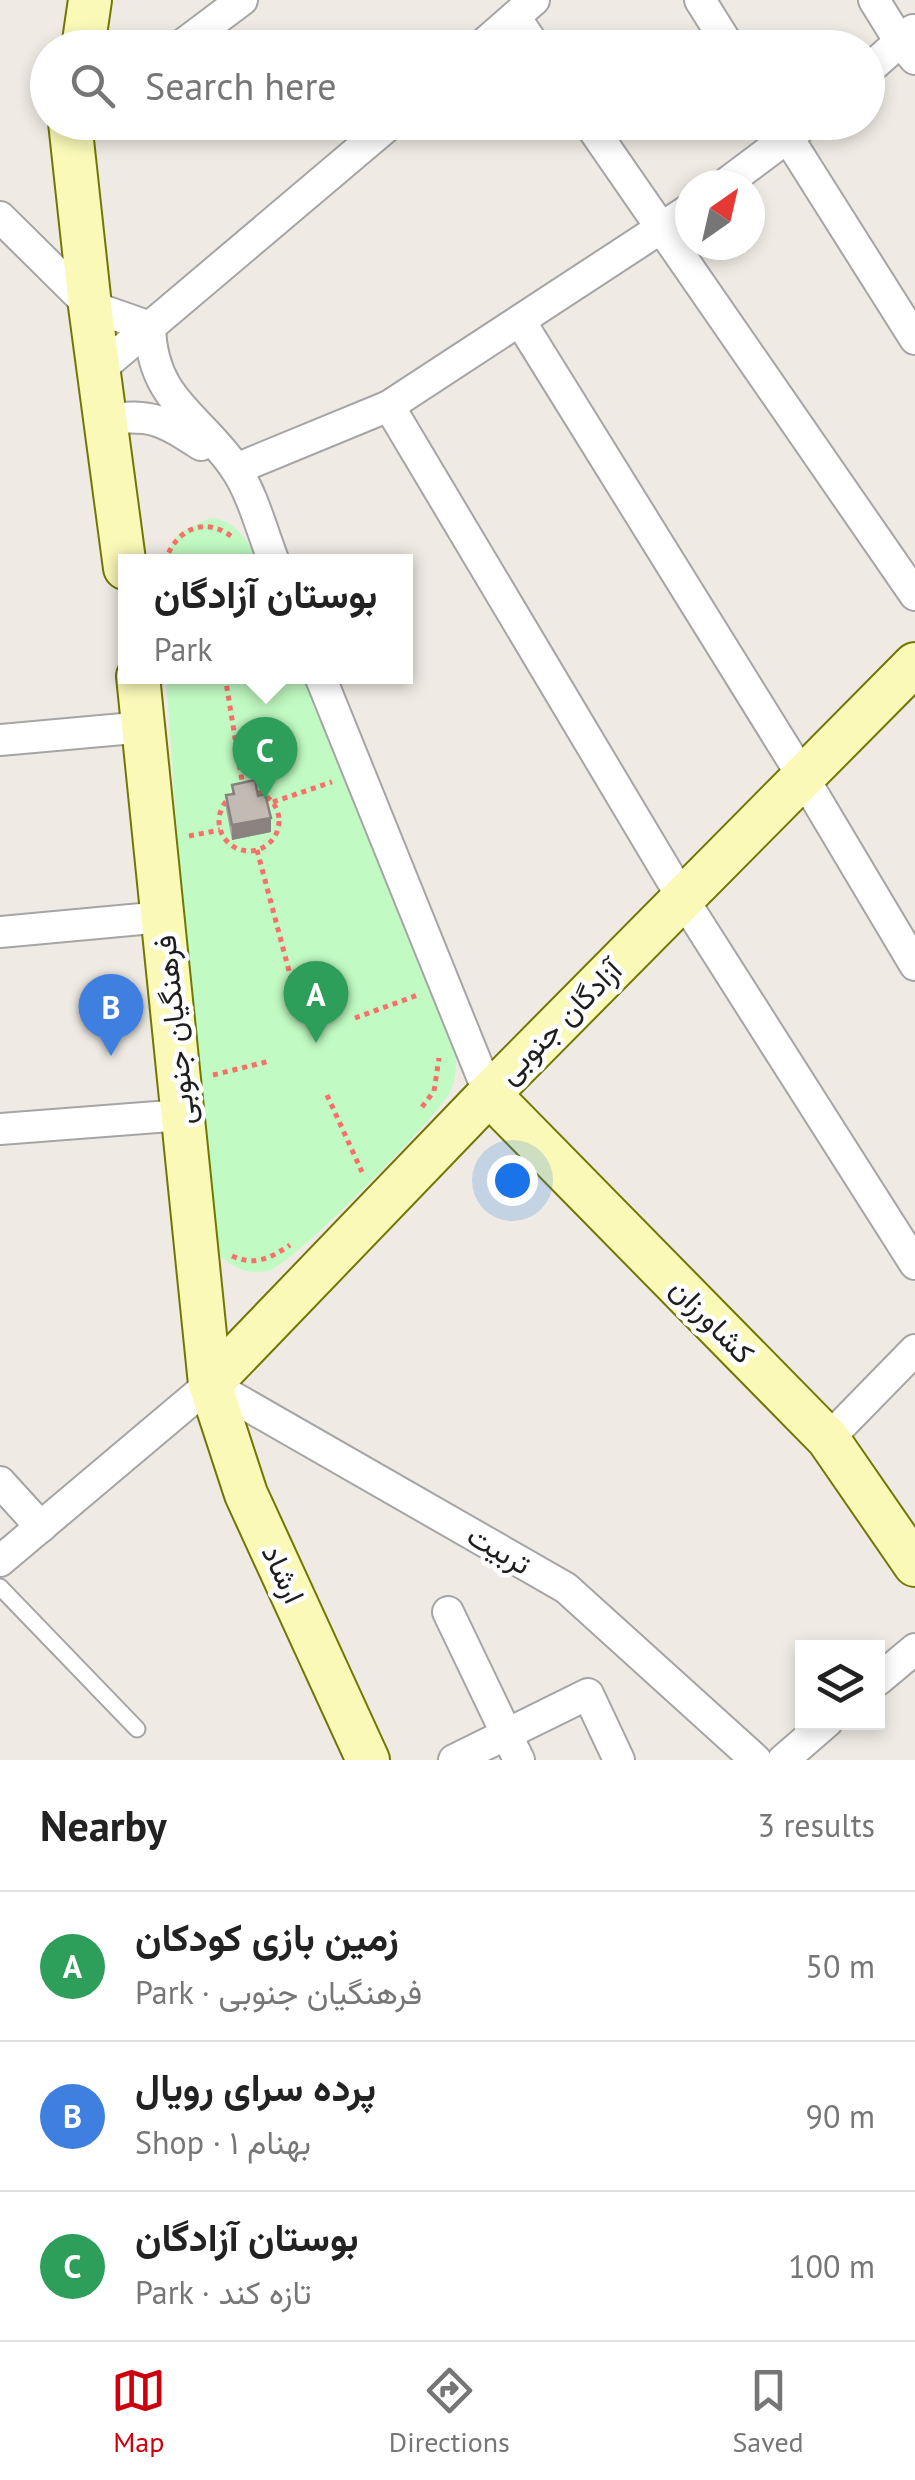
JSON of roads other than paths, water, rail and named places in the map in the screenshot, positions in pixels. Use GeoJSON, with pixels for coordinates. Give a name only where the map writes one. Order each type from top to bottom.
{"type":"FeatureCollection","features":[{"type":"Feature","properties":{"kind":"street"},"geometry":{"type":"LineString","coordinates":[[86,30],[90,0]]}},
{"type":"Feature","properties":{"kind":"street"},"geometry":{"type":"LineString","coordinates":[[202,30],[242,0]]}},
{"type":"Feature","properties":{"kind":"street"},"geometry":{"type":"LineString","coordinates":[[700,0],[719,30]]}},
{"type":"Feature","properties":{"kind":"street"},"geometry":{"type":"LineString","coordinates":[[874,0],[910,43],[885,59]]}},
{"type":"Feature","properties":{"kind":"street"},"geometry":{"type":"LineString","coordinates":[[499,30],[524,8]]}},
{"type":"Feature","properties":{"kind":"street"},"geometry":{"type":"LineString","coordinates":[[74,140],[90,306],[123,554]]}},
{"type":"Feature","properties":{"kind":"street"},"geometry":{"type":"LineString","coordinates":[[100,369],[371,140]]}},
{"type":"Feature","properties":{"kind":"street"},"geometry":{"type":"LineString","coordinates":[[600,140],[915,595]]}},
{"type":"Feature","properties":{"kind":"street"},"geometry":{"type":"LineString","coordinates":[[742,170],[778,140]]}},
{"type":"Feature","properties":{"kind":"street"},"geometry":{"type":"LineString","coordinates":[[799,140],[915,340]]}},
{"type":"Feature","properties":{"kind":"street"},"geometry":{"type":"LineString","coordinates":[[0,217],[90,306],[150,327]]}},
{"type":"Feature","properties":{"kind":"street"},"geometry":{"type":"LineString","coordinates":[[236,469],[389,406],[675,219]]}},
{"type":"Feature","properties":{"kind":"street"},"geometry":{"type":"LineString","coordinates":[[520,320],[915,964]]}},
{"type":"Feature","properties":{"kind":"street"},"geometry":{"type":"LineString","coordinates":[[150,327],[150,350],[162,382],[180,409],[236,469],[271,554]]}},
{"type":"Feature","properties":{"kind":"street"},"geometry":{"type":"LineString","coordinates":[[389,406],[683,899],[915,1264]]}},
{"type":"Feature","properties":{"kind":"street"},"geometry":{"type":"LineString","coordinates":[[106,419],[143,415],[158,420],[236,469]]}},
{"type":"Feature","properties":{"kind":"street","name":"آزادگان جنوبی"},"geometry":{"type":"LineString","coordinates":[[210,1384],[489,1094],[915,664]]}},
{"type":"Feature","properties":{"kind":"street","name":"فرهنگیان جنوبی"},"geometry":{"type":"LineString","coordinates":[[139,684],[163,917],[192,1096],[210,1384]]}},
{"type":"Feature","properties":{"kind":"street"},"geometry":{"type":"LineString","coordinates":[[323,684],[489,1094]]}},
{"type":"Feature","properties":{"kind":"street"},"geometry":{"type":"LineString","coordinates":[[0,740],[144,727]]}},
{"type":"Feature","properties":{"kind":"street"},"geometry":{"type":"LineString","coordinates":[[0,932],[163,917]]}},
{"type":"Feature","properties":{"kind":"street","name":"کشاورزان"},"geometry":{"type":"LineString","coordinates":[[489,1094],[828,1439],[915,1565]]}},
{"type":"Feature","properties":{"kind":"street"},"geometry":{"type":"LineString","coordinates":[[0,1130],[192,1096]]}},
{"type":"Feature","properties":{"kind":"street"},"geometry":{"type":"LineString","coordinates":[[828,1439],[915,1350]]}},
{"type":"Feature","properties":{"kind":"street"},"geometry":{"type":"LineString","coordinates":[[0,1561],[210,1384]]}},
{"type":"Feature","properties":{"kind":"street","name":"ارشاد"},"geometry":{"type":"LineString","coordinates":[[210,1384],[246,1494],[368,1760]]}},
{"type":"Feature","properties":{"kind":"street","name":"تربیت"},"geometry":{"type":"LineString","coordinates":[[210,1384],[566,1588],[756,1760]]}},
{"type":"Feature","properties":{"kind":"street"},"geometry":{"type":"LineString","coordinates":[[0,1482],[40,1527]]}},
{"type":"Feature","properties":{"kind":"street"},"geometry":{"type":"LineString","coordinates":[[448,1612],[512,1747]]}},
{"type":"Feature","properties":{"kind":"street"},"geometry":{"type":"LineString","coordinates":[[885,1674],[915,1649]]}},
{"type":"Feature","properties":{"kind":"street"},"geometry":{"type":"LineString","coordinates":[[454,1760],[512,1747],[588,1694],[619,1760]]}},
{"type":"Feature","properties":{"kind":"street"},"geometry":{"type":"LineString","coordinates":[[782,1760],[818,1730]]}},
{"type":"Feature","properties":{"kind":"lane"},"geometry":{"type":"LineString","coordinates":[[0,1587],[138,1729]]}},
{"type":"Feature","properties":{"kind":"place","name":"بوستان آزادگان"},"geometry":{"type":"Point","coordinates":[265,799]}},
{"type":"Feature","properties":{"kind":"place","name":"زمین بازی کودکان"},"geometry":{"type":"Point","coordinates":[316,1043]}},
{"type":"Feature","properties":{"kind":"place","name":"پرده سرای رویال"},"geometry":{"type":"Point","coordinates":[111,1056]}}]}
